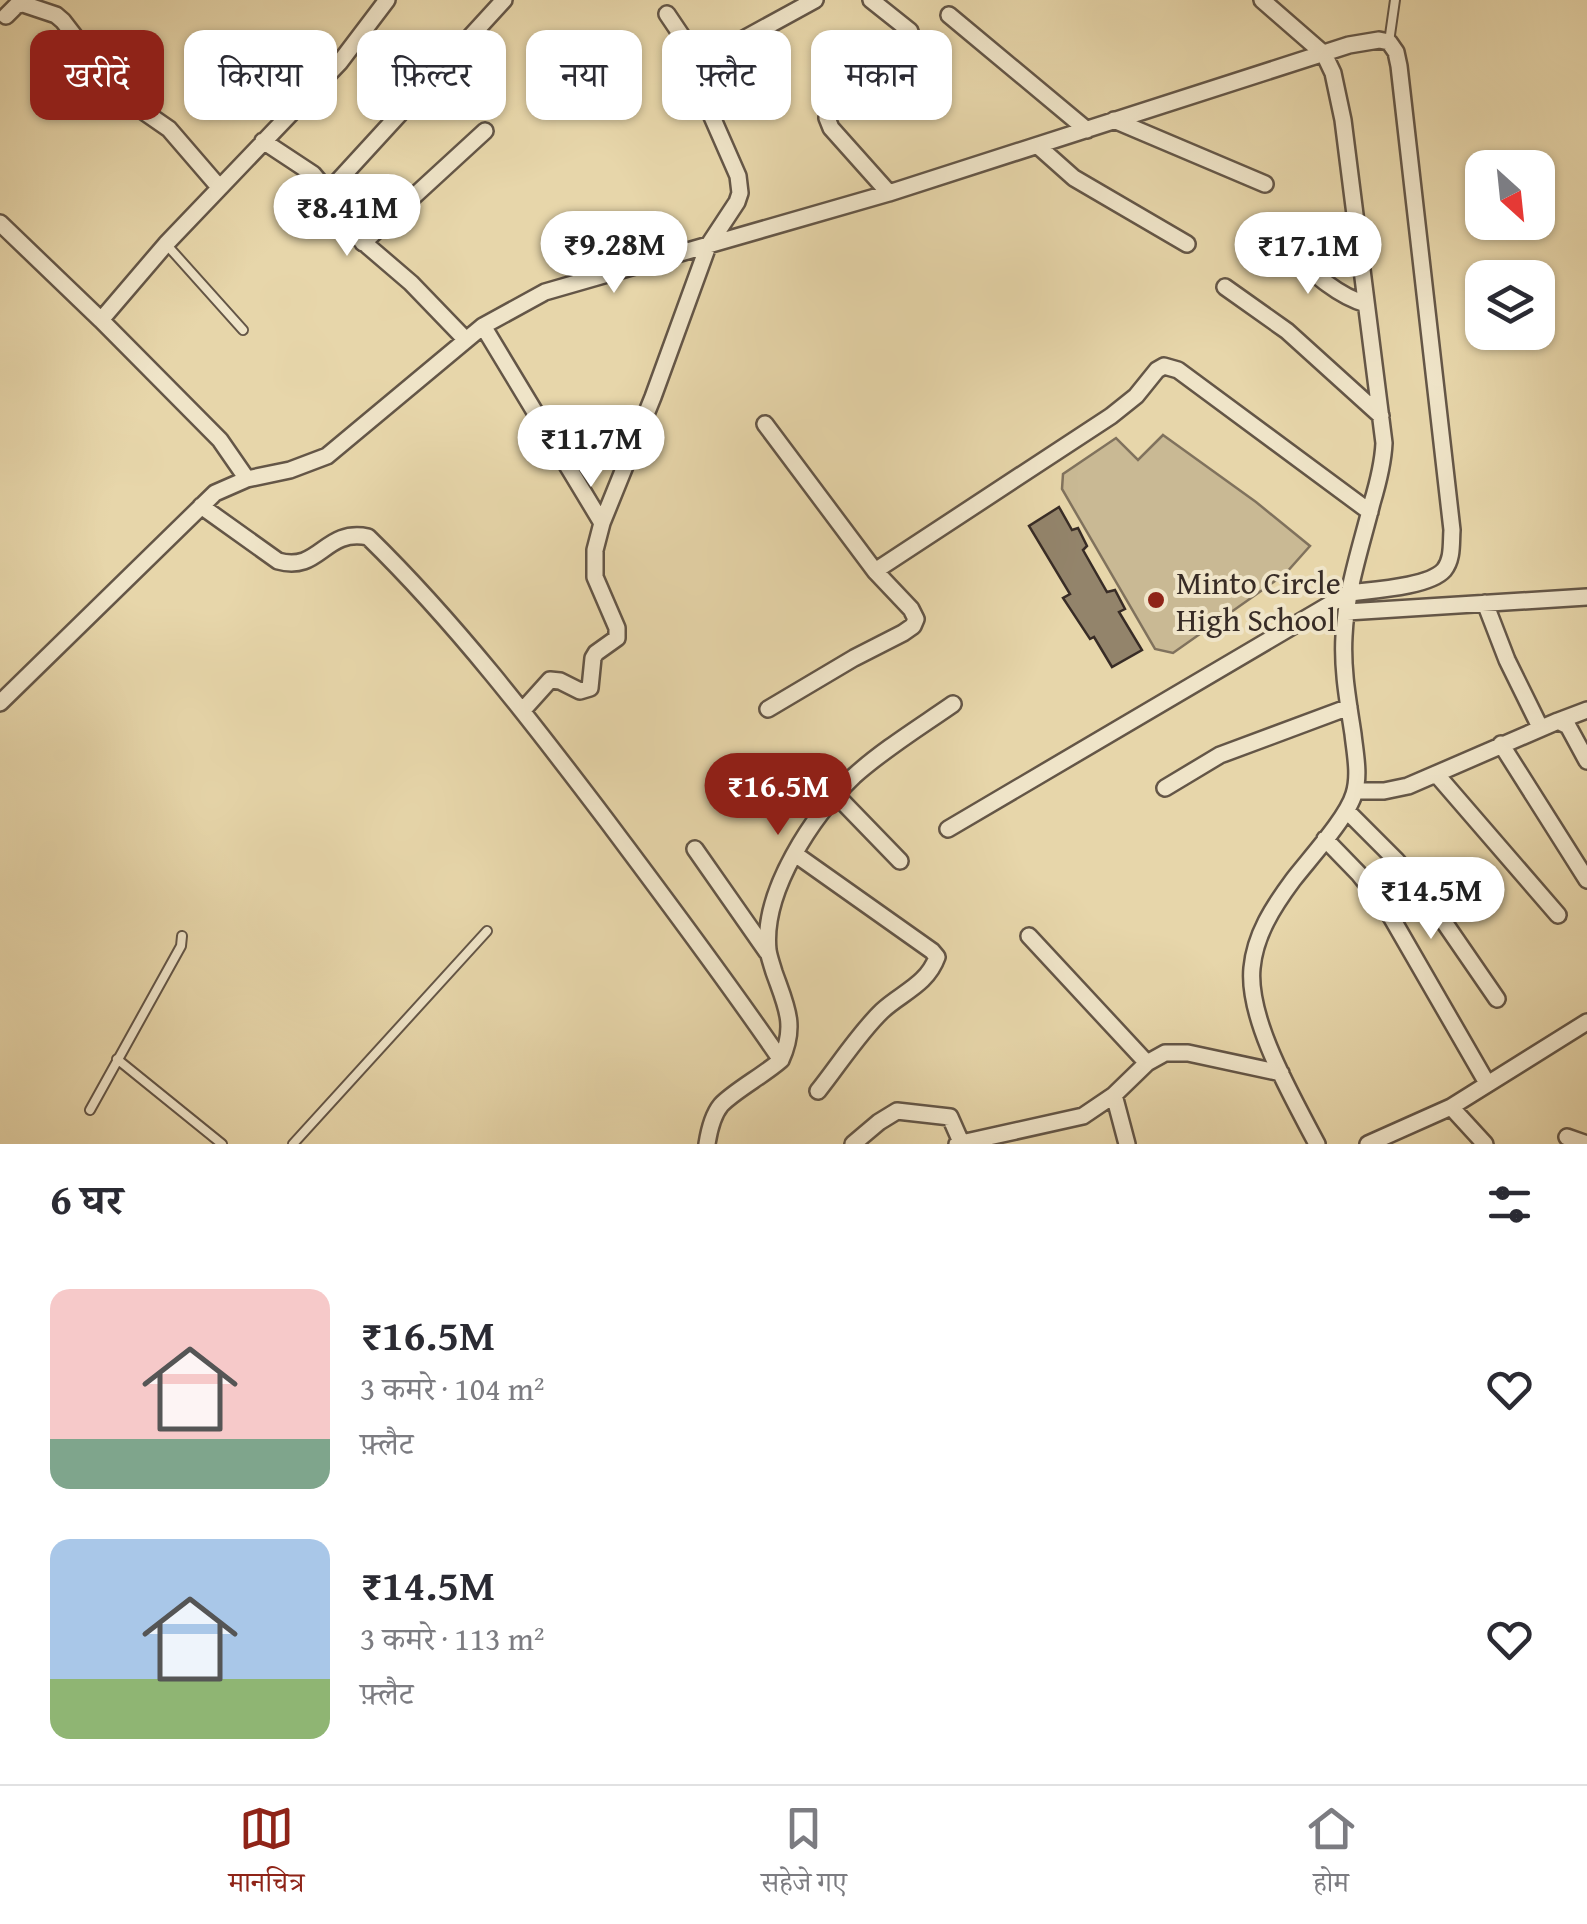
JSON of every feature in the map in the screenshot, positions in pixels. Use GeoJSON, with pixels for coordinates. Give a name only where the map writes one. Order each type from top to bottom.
{"type":"FeatureCollection","features":[{"type":"Feature","properties":{"kind":"street"},"geometry":{"type":"LineString","coordinates":[[101,320],[166,244],[340,62],[387,0]]}},
{"type":"Feature","properties":{"kind":"street"},"geometry":{"type":"LineString","coordinates":[[328,192],[504,0]]}},
{"type":"Feature","properties":{"kind":"street"},"geometry":{"type":"LineString","coordinates":[[760,30],[815,0]]}},
{"type":"Feature","properties":{"kind":"street"},"geometry":{"type":"LineString","coordinates":[[872,0],[909,30]]}},
{"type":"Feature","properties":{"kind":"street"},"geometry":{"type":"LineString","coordinates":[[1262,0],[1324,54],[1333,73],[1343,120],[1384,458],[1349,594],[1344,634],[1344,666],[1356,760],[1355,791],[1346,811],[1278,901],[1261,931],[1251,970],[1262,1029],[1318,1144]]}},
{"type":"Feature","properties":{"kind":"street"},"geometry":{"type":"LineString","coordinates":[[6,16],[23,4],[56,15],[120,95],[170,129],[220,187]]}},
{"type":"Feature","properties":{"kind":"street"},"geometry":{"type":"LineString","coordinates":[[667,14],[678,30]]}},
{"type":"Feature","properties":{"kind":"street"},"geometry":{"type":"LineString","coordinates":[[949,15],[1087,130]]}},
{"type":"Feature","properties":{"kind":"street"},"geometry":{"type":"LineString","coordinates":[[0,703],[215,493],[246,478],[290,470],[327,456],[484,326],[545,292],[889,193],[1364,41],[1389,42],[1399,66],[1452,530],[1446,568],[1418,582],[1349,594],[948,829]]}},
{"type":"Feature","properties":{"kind":"street"},"geometry":{"type":"LineString","coordinates":[[523,710],[550,680],[580,691],[590,688],[596,653],[617,638],[617,628],[600,592],[593,564],[602,523],[708,246],[737,202],[740,184],[713,120]]}},
{"type":"Feature","properties":{"kind":"street"},"geometry":{"type":"LineString","coordinates":[[828,120],[830,128],[889,193]]}},
{"type":"Feature","properties":{"kind":"street"},"geometry":{"type":"LineString","coordinates":[[1114,120],[1265,184]]}},
{"type":"Feature","properties":{"kind":"street"},"geometry":{"type":"LineString","coordinates":[[364,243],[485,131]]}},
{"type":"Feature","properties":{"kind":"street"},"geometry":{"type":"LineString","coordinates":[[263,141],[313,174],[347,225],[466,340]]}},
{"type":"Feature","properties":{"kind":"street"},"geometry":{"type":"LineString","coordinates":[[1038,146],[1074,178],[1187,244]]}},
{"type":"Feature","properties":{"kind":"street"},"geometry":{"type":"LineString","coordinates":[[0,223],[220,440],[246,478]]}},
{"type":"Feature","properties":{"kind":"street"},"geometry":{"type":"LineString","coordinates":[[1279,240],[1330,285],[1366,304]]}},
{"type":"Feature","properties":{"kind":"street"},"geometry":{"type":"LineString","coordinates":[[1225,286],[1286,331],[1381,416]]}},
{"type":"Feature","properties":{"kind":"street"},"geometry":{"type":"LineString","coordinates":[[484,326],[602,523]]}},
{"type":"Feature","properties":{"kind":"street"},"geometry":{"type":"LineString","coordinates":[[876,571],[1111,416],[1164,366],[1178,370],[1370,512]]}},
{"type":"Feature","properties":{"kind":"street"},"geometry":{"type":"LineString","coordinates":[[765,424],[916,619],[913,626],[768,709]]}},
{"type":"Feature","properties":{"kind":"street"},"geometry":{"type":"LineString","coordinates":[[201,506],[278,561],[290,564],[304,562],[338,539],[353,534],[368,537],[523,710],[724,977],[781,1060]]}},
{"type":"Feature","properties":{"kind":"street"},"geometry":{"type":"LineString","coordinates":[[1347,612],[1587,597]]}},
{"type":"Feature","properties":{"kind":"street"},"geometry":{"type":"LineString","coordinates":[[1484,602],[1540,727]]}},
{"type":"Feature","properties":{"kind":"street"},"geometry":{"type":"LineString","coordinates":[[768,952],[772,905],[813,825],[866,766],[953,704]]}},
{"type":"Feature","properties":{"kind":"street"},"geometry":{"type":"LineString","coordinates":[[1166,788],[1220,755],[1349,707]]}},
{"type":"Feature","properties":{"kind":"street"},"geometry":{"type":"LineString","coordinates":[[1355,791],[1396,790],[1587,710]]}},
{"type":"Feature","properties":{"kind":"street"},"geometry":{"type":"LineString","coordinates":[[1558,721],[1568,726],[1587,761]]}},
{"type":"Feature","properties":{"kind":"street"},"geometry":{"type":"LineString","coordinates":[[1501,744],[1587,880]]}},
{"type":"Feature","properties":{"kind":"street"},"geometry":{"type":"LineString","coordinates":[[1437,774],[1558,915]]}},
{"type":"Feature","properties":{"kind":"street"},"geometry":{"type":"LineString","coordinates":[[837,796],[900,861]]}},
{"type":"Feature","properties":{"kind":"street"},"geometry":{"type":"LineString","coordinates":[[1346,811],[1422,890],[1497,999]]}},
{"type":"Feature","properties":{"kind":"street"},"geometry":{"type":"LineString","coordinates":[[1324,839],[1386,908],[1487,1083]]}},
{"type":"Feature","properties":{"kind":"street"},"geometry":{"type":"LineString","coordinates":[[695,848],[768,952],[790,1030],[781,1060],[720,1106],[707,1144]]}},
{"type":"Feature","properties":{"kind":"street"},"geometry":{"type":"LineString","coordinates":[[795,854],[937,957],[915,986],[878,1015],[818,1091]]}},
{"type":"Feature","properties":{"kind":"street"},"geometry":{"type":"LineString","coordinates":[[1029,936],[1147,1062]]}},
{"type":"Feature","properties":{"kind":"street"},"geometry":{"type":"LineString","coordinates":[[1368,1144],[1451,1107],[1587,1022]]}},
{"type":"Feature","properties":{"kind":"street"},"geometry":{"type":"LineString","coordinates":[[853,1144],[889,1115],[903,1111],[950,1118],[959,1143],[1083,1116],[1114,1095],[1147,1062],[1165,1053],[1188,1053],[1281,1074]]}},
{"type":"Feature","properties":{"kind":"street"},"geometry":{"type":"LineString","coordinates":[[1114,1095],[1126,1144]]}},
{"type":"Feature","properties":{"kind":"street"},"geometry":{"type":"LineString","coordinates":[[1451,1107],[1484,1144]]}},
{"type":"Feature","properties":{"kind":"street"},"geometry":{"type":"LineString","coordinates":[[1567,1137],[1586,1144]]}},
{"type":"Feature","properties":{"kind":"lane"},"geometry":{"type":"LineString","coordinates":[[1389,42],[1395,0]]}},
{"type":"Feature","properties":{"kind":"lane"},"geometry":{"type":"LineString","coordinates":[[166,244],[243,330]]}},
{"type":"Feature","properties":{"kind":"lane"},"geometry":{"type":"LineString","coordinates":[[293,1144],[487,932]]}},
{"type":"Feature","properties":{"kind":"lane"},"geometry":{"type":"LineString","coordinates":[[90,1110],[181,946],[182,936]]}},
{"type":"Feature","properties":{"kind":"lane"},"geometry":{"type":"LineString","coordinates":[[117,1060],[222,1144]]}},
{"type":"Feature","properties":{"kind":"shaded area","name":"Minto Circle High School"},"geometry":{"type":"Polygon","coordinates":[[[1163,435],[1310,546],[1285,574],[1173,653],[1155,649],[1062,489],[1063,474],[1116,438],[1138,460],[1163,435]]]}},
{"type":"Feature","properties":{"kind":"building"},"geometry":{"type":"Polygon","coordinates":[[[1059,507],[1072,530],[1078,528],[1087,546],[1083,550],[1107,592],[1115,590],[1125,609],[1119,612],[1142,650],[1112,667],[1063,598],[1070,594],[1029,526],[1059,507]]]}},
{"type":"Feature","properties":{"kind":"place","name":"Minto Circle High School"},"geometry":{"type":"Point","coordinates":[1156,600]}}]}
